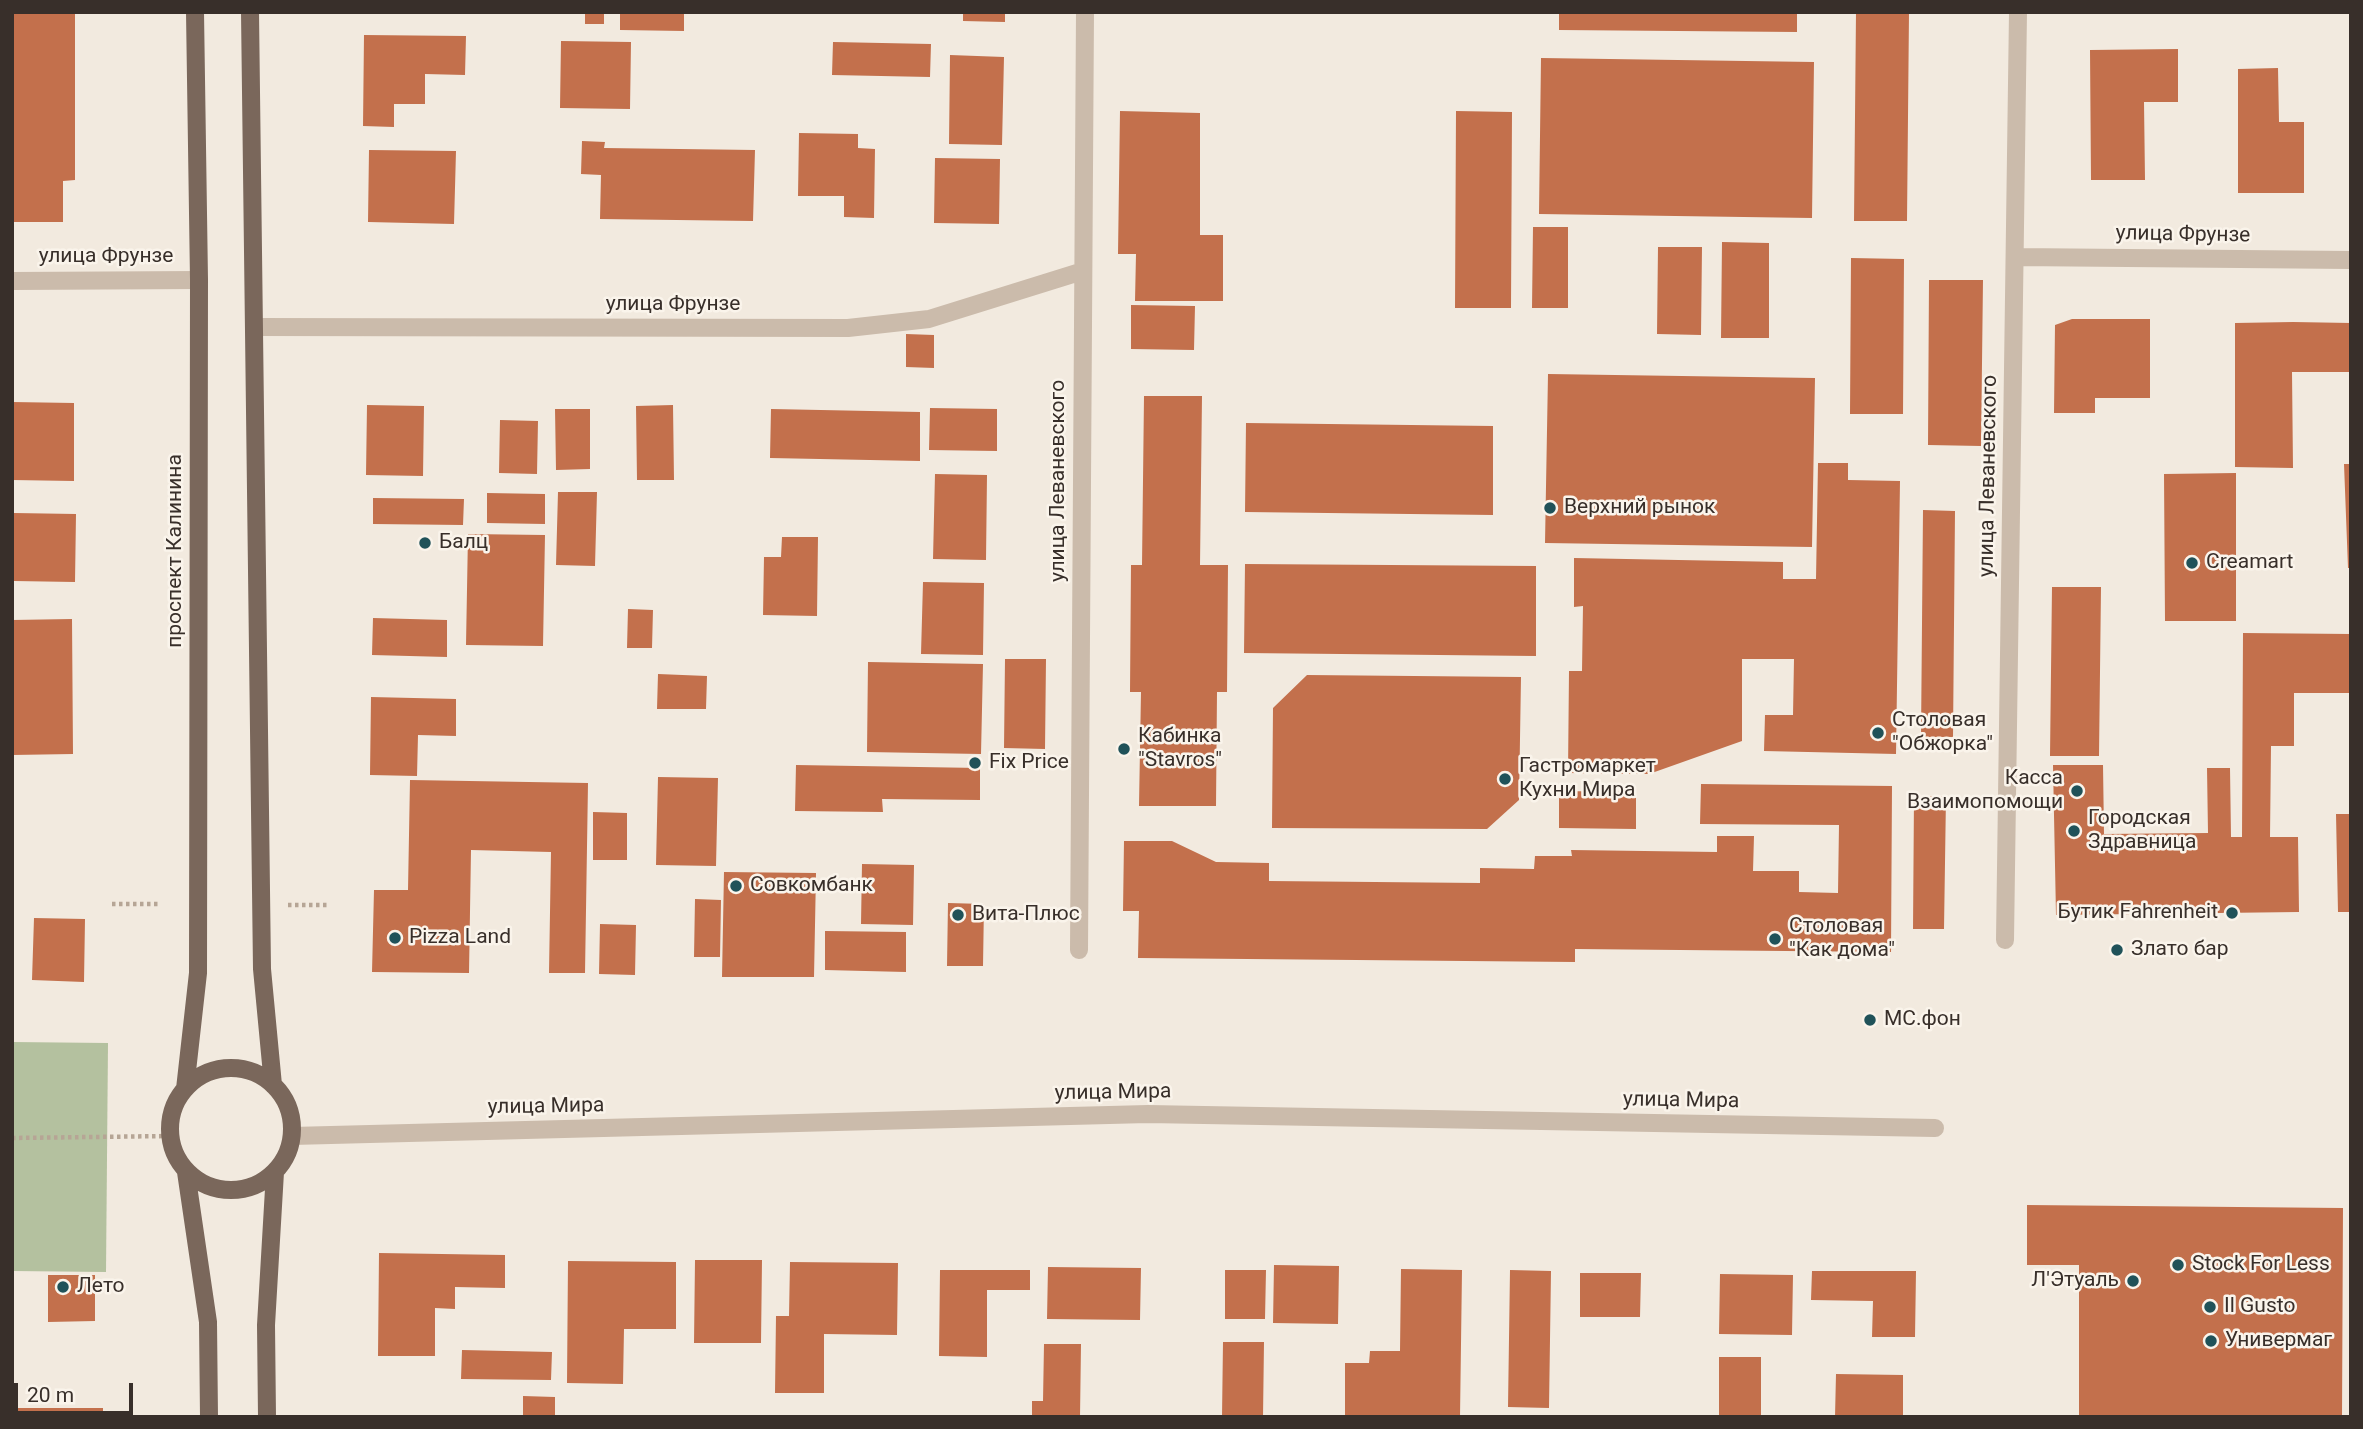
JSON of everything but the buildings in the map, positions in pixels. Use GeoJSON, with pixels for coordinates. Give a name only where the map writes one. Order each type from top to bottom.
{"type":"FeatureCollection","features":[{"type":"Feature","properties":{"kind":"main road","name":"проспект Калинина"},"geometry":{"type":"LineString","coordinates":[[170,1136],[172,1111],[185,1089],[198,973],[200,280],[195,12]]}},
{"type":"Feature","properties":{"kind":"main road"},"geometry":{"type":"LineString","coordinates":[[250,12],[262,970],[273,1085]]}},
{"type":"Feature","properties":{"kind":"main road"},"geometry":{"type":"LineString","coordinates":[[170,1136],[175,1155],[186,1171],[201,1184],[221,1190],[240,1190],[259,1184],[275,1172],[287,1156],[292,1136],[291,1117],[285,1099],[273,1085],[257,1074],[237,1068],[209,1073],[185,1089]]}},
{"type":"Feature","properties":{"kind":"main road"},"geometry":{"type":"LineString","coordinates":[[186,1171],[208,1322],[209,1417]]}},
{"type":"Feature","properties":{"kind":"main road"},"geometry":{"type":"LineString","coordinates":[[267,1417],[266,1325],[275,1172]]}},
{"type":"Feature","properties":{"kind":"street","name":"улица Леваневского"},"geometry":{"type":"LineString","coordinates":[[1079,950],[1085,12]]}},
{"type":"Feature","properties":{"kind":"street","name":"улица Леваневского"},"geometry":{"type":"LineString","coordinates":[[2005,940],[2018,12]]}},
{"type":"Feature","properties":{"kind":"street","name":"улица Фрунзе"},"geometry":{"type":"LineString","coordinates":[[2016,257],[2351,260]]}},
{"type":"Feature","properties":{"kind":"street","name":"улица Фрунзе"},"geometry":{"type":"LineString","coordinates":[[254,327],[848,328],[929,319],[1083,271]]}},
{"type":"Feature","properties":{"kind":"street","name":"улица Фрунзе"},"geometry":{"type":"LineString","coordinates":[[12,281],[200,280]]}},
{"type":"Feature","properties":{"kind":"street","name":"улица Мира"},"geometry":{"type":"LineString","coordinates":[[292,1136],[1148,1114],[1935,1128]]}},
{"type":"Feature","properties":{"kind":"path"},"geometry":{"type":"LineString","coordinates":[[112,904],[160,904]]}},
{"type":"Feature","properties":{"kind":"path"},"geometry":{"type":"LineString","coordinates":[[280,905],[328,905]]}},
{"type":"Feature","properties":{"kind":"path"},"geometry":{"type":"LineString","coordinates":[[12,1138],[170,1136]]}},
{"type":"Feature","properties":{"kind":"green space"},"geometry":{"type":"Polygon","coordinates":[[[12,1042],[108,1043],[106,1272],[12,1271],[12,1042]]]}},
{"type":"Feature","properties":{"kind":"place","name":"Верхний рынок"},"geometry":{"type":"Point","coordinates":[1550,508]}},
{"type":"Feature","properties":{"kind":"place","name":"Балц"},"geometry":{"type":"Point","coordinates":[425,543]}},
{"type":"Feature","properties":{"kind":"place","name":"Creamart"},"geometry":{"type":"Point","coordinates":[2192,563]}},
{"type":"Feature","properties":{"kind":"place","name":"Столовая \"Обжорка\""},"geometry":{"type":"Point","coordinates":[1878,733]}},
{"type":"Feature","properties":{"kind":"place","name":"Кабинка \"Stavros\""},"geometry":{"type":"Point","coordinates":[1124,749]}},
{"type":"Feature","properties":{"kind":"place","name":"Fix Price"},"geometry":{"type":"Point","coordinates":[975,763]}},
{"type":"Feature","properties":{"kind":"place","name":"Гастромаркет Кухни Мира"},"geometry":{"type":"Point","coordinates":[1505,779]}},
{"type":"Feature","properties":{"kind":"place","name":"Касса Взаимопомощи"},"geometry":{"type":"Point","coordinates":[2077,791]}},
{"type":"Feature","properties":{"kind":"place","name":"Городская Здравница"},"geometry":{"type":"Point","coordinates":[2074,831]}},
{"type":"Feature","properties":{"kind":"place","name":"Совкомбанк"},"geometry":{"type":"Point","coordinates":[736,886]}},
{"type":"Feature","properties":{"kind":"place","name":"Бутик Fahrenheit"},"geometry":{"type":"Point","coordinates":[2232,913]}},
{"type":"Feature","properties":{"kind":"place","name":"Вита-Плюс"},"geometry":{"type":"Point","coordinates":[958,915]}},
{"type":"Feature","properties":{"kind":"place","name":"Pizza Land"},"geometry":{"type":"Point","coordinates":[395,938]}},
{"type":"Feature","properties":{"kind":"place","name":"Столовая \"Как дома\""},"geometry":{"type":"Point","coordinates":[1775,939]}},
{"type":"Feature","properties":{"kind":"place","name":"Злато бар"},"geometry":{"type":"Point","coordinates":[2117,950]}},
{"type":"Feature","properties":{"kind":"place","name":"МС.фон"},"geometry":{"type":"Point","coordinates":[1870,1020]}},
{"type":"Feature","properties":{"kind":"place","name":"Stock For Less"},"geometry":{"type":"Point","coordinates":[2178,1265]}},
{"type":"Feature","properties":{"kind":"place","name":"Л'Этуаль"},"geometry":{"type":"Point","coordinates":[2133,1281]}},
{"type":"Feature","properties":{"kind":"place","name":"Лето"},"geometry":{"type":"Point","coordinates":[63,1287]}},
{"type":"Feature","properties":{"kind":"place","name":"Il Gusto"},"geometry":{"type":"Point","coordinates":[2210,1307]}},
{"type":"Feature","properties":{"kind":"place","name":"Универмаг"},"geometry":{"type":"Point","coordinates":[2211,1341]}}]}
